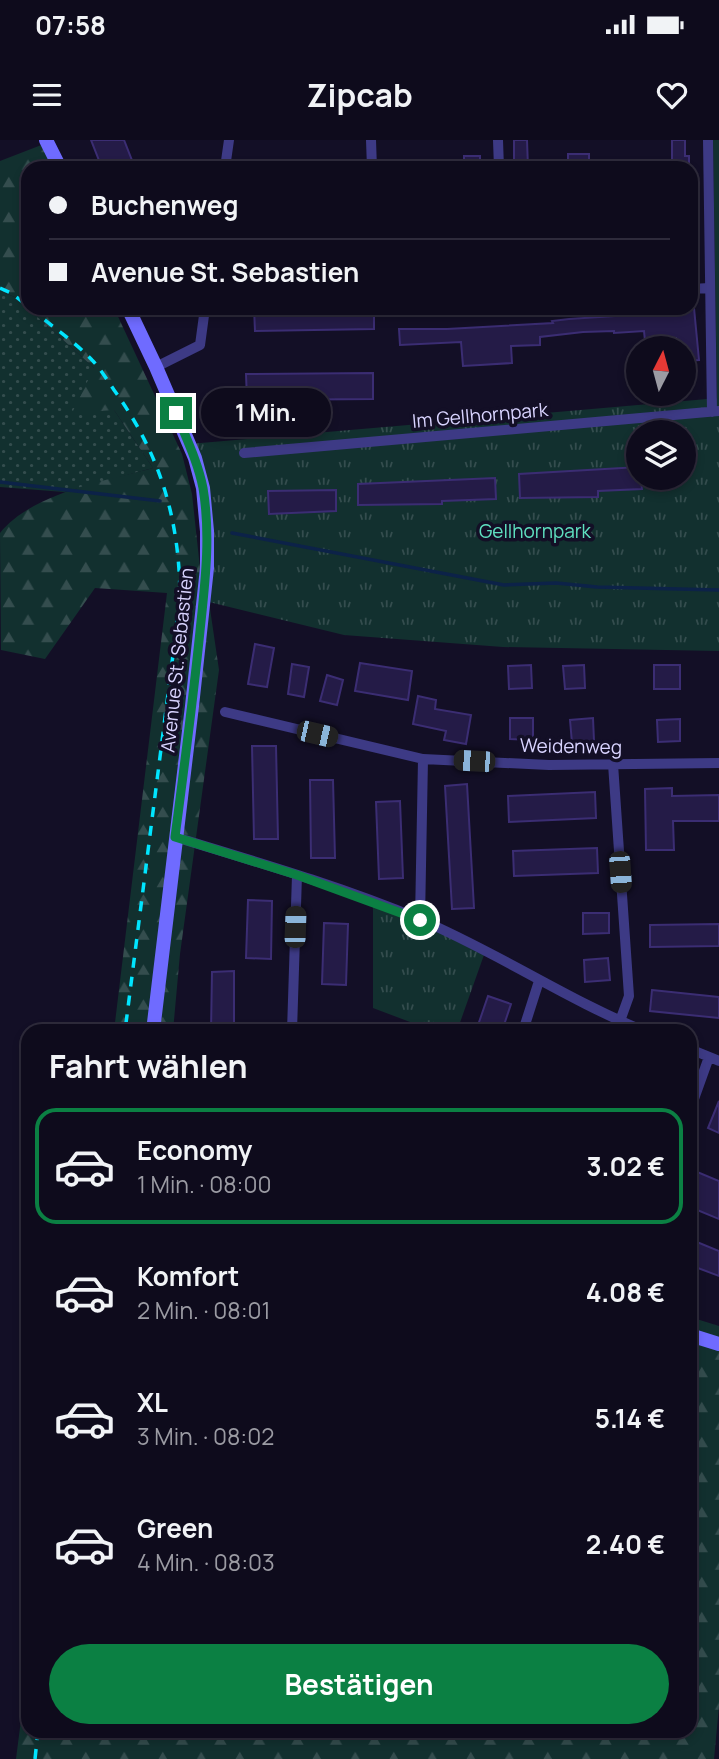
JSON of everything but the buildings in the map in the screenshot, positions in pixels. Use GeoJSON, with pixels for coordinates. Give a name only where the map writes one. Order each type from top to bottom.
{"type":"FeatureCollection","features":[{"type":"Feature","properties":{"kind":"main road"},"geometry":{"type":"LineString","coordinates":[[46,140],[56,161]]}},
{"type":"Feature","properties":{"kind":"main road","name":"Avenue St. Sebastien"},"geometry":{"type":"LineString","coordinates":[[131,315],[195,458],[207,531],[207,568],[154,1024]]}},
{"type":"Feature","properties":{"kind":"main road"},"geometry":{"type":"LineString","coordinates":[[697,1337],[719,1344]]}},
{"type":"Feature","properties":{"kind":"street"},"geometry":{"type":"LineString","coordinates":[[226,161],[229,140]]}},
{"type":"Feature","properties":{"kind":"street"},"geometry":{"type":"LineString","coordinates":[[371,140],[372,161]]}},
{"type":"Feature","properties":{"kind":"street"},"geometry":{"type":"LineString","coordinates":[[498,140],[499,161]]}},
{"type":"Feature","properties":{"kind":"street"},"geometry":{"type":"LineString","coordinates":[[708,140],[710,288],[716,412]]}},
{"type":"Feature","properties":{"kind":"street"},"geometry":{"type":"LineString","coordinates":[[698,289],[710,288]]}},
{"type":"Feature","properties":{"kind":"street"},"geometry":{"type":"LineString","coordinates":[[156,368],[200,345],[204,315]]}},
{"type":"Feature","properties":{"kind":"street","name":"Im Gellhornpark"},"geometry":{"type":"LineString","coordinates":[[244,453],[716,412]]}},
{"type":"Feature","properties":{"kind":"street","name":"Weidenweg"},"geometry":{"type":"LineString","coordinates":[[225,712],[423,758],[549,765],[719,762]]}},
{"type":"Feature","properties":{"kind":"street"},"geometry":{"type":"LineString","coordinates":[[420,920],[423,758]]}},
{"type":"Feature","properties":{"kind":"street"},"geometry":{"type":"LineString","coordinates":[[613,764],[629,996],[620,1021]]}},
{"type":"Feature","properties":{"kind":"street"},"geometry":{"type":"LineString","coordinates":[[175,837],[297,875],[420,920],[627,1024]]}},
{"type":"Feature","properties":{"kind":"street"},"geometry":{"type":"LineString","coordinates":[[292,1024],[297,875]]}},
{"type":"Feature","properties":{"kind":"street"},"geometry":{"type":"LineString","coordinates":[[525,1024],[538,981]]}},
{"type":"Feature","properties":{"kind":"street"},"geometry":{"type":"LineString","coordinates":[[697,1052],[714,1059],[697,1095]]}},
{"type":"Feature","properties":{"kind":"green space"},"geometry":{"type":"Polygon","coordinates":[[[713,140],[719,140],[717,399],[713,140]]]}},
{"type":"Feature","properties":{"kind":"green space"},"geometry":{"type":"Polygon","coordinates":[[[44,144],[51,161],[21,161],[21,302],[0,291],[0,161],[44,144]]]}},
{"type":"Feature","properties":{"kind":"green space"},"geometry":{"type":"Polygon","coordinates":[[[0,291],[17,298],[21,302],[21,315],[36,315],[94,368],[114,410],[153,468],[64,492],[0,487],[0,291]]]}},
{"type":"Feature","properties":{"kind":"green space"},"geometry":{"type":"Polygon","coordinates":[[[36,315],[117,315],[182,454],[192,494],[200,568],[197,602],[209,602],[219,670],[180,954],[174,1024],[115,1024],[167,593],[95,588],[45,659],[1,650],[0,533],[14,519],[50,498],[153,468],[114,410],[72,413],[94,368],[36,315]]]}},
{"type":"Feature","properties":{"kind":"green space","name":"Gellhornpark"},"geometry":{"type":"Polygon","coordinates":[[[719,398],[719,651],[503,647],[344,635],[209,602],[211,566],[189,444],[627,406],[696,406],[696,400],[719,398]]]}},
{"type":"Feature","properties":{"kind":"green space"},"geometry":{"type":"Polygon","coordinates":[[[373,903],[485,952],[459,1024],[415,1024],[373,1008],[373,903]]]}},
{"type":"Feature","properties":{"kind":"green space"},"geometry":{"type":"Polygon","coordinates":[[[697,1319],[719,1326],[719,1706],[714,1759],[16,1759],[21,1720],[21,1738],[697,1738],[697,1319]]]}},
{"type":"Feature","properties":{"kind":"waterway"},"geometry":{"type":"LineString","coordinates":[[0,482],[160,501]]}},
{"type":"Feature","properties":{"kind":"waterway"},"geometry":{"type":"LineString","coordinates":[[232,533],[504,585],[556,583],[597,587],[719,590]]}},
{"type":"Feature","properties":{"kind":"railway"},"geometry":{"type":"LineString","coordinates":[[0,288],[21,301]]}},
{"type":"Feature","properties":{"kind":"railway"},"geometry":{"type":"LineString","coordinates":[[39,315],[92,360],[130,414],[156,464],[172,516],[176,543],[180,600],[126,1024]]}},
{"type":"Feature","properties":{"kind":"railway"},"geometry":{"type":"LineString","coordinates":[[35,1759],[37,1738]]}},
{"type":"Feature","properties":{"kind":"route"},"geometry":{"type":"LineString","coordinates":[[176,413],[195,458],[202,488],[207,531],[207,568],[175,837],[297,875],[420,920]]}}]}
